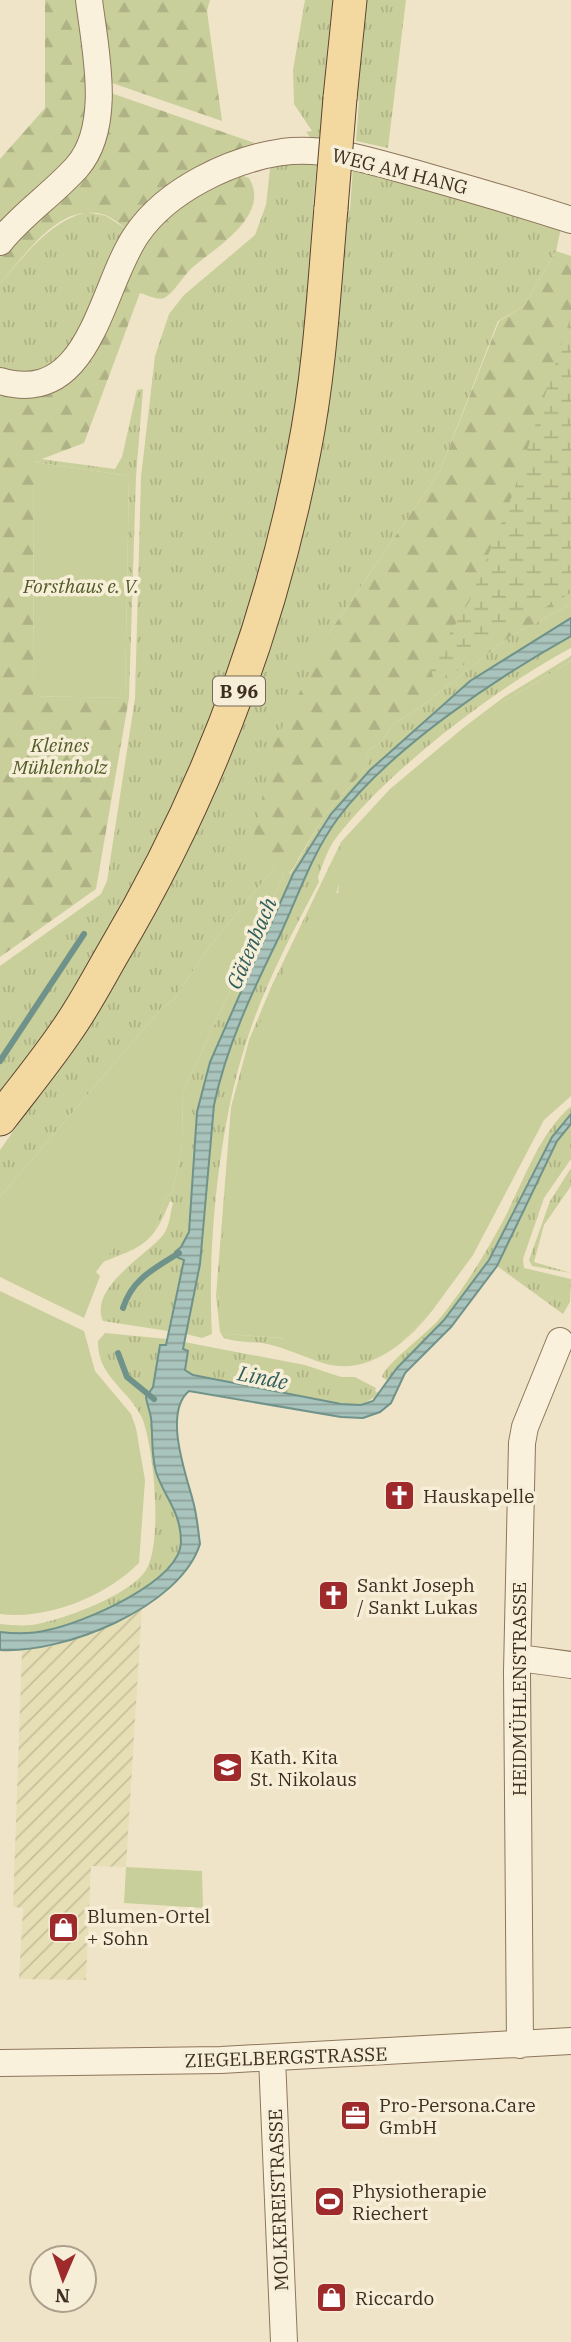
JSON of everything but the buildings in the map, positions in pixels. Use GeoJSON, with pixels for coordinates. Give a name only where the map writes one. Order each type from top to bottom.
{"type":"FeatureCollection","features":[{"type":"Feature","properties":{"kind":"main road","name":"B 96"},"geometry":{"type":"LineString","coordinates":[[0,1119],[68,1029],[135,917],[193,803],[243,683],[282,551],[305,450],[317,369],[350,0]]}},
{"type":"Feature","properties":{"kind":"street"},"geometry":{"type":"LineString","coordinates":[[0,242],[35,204],[78,166],[89,144],[97,116],[100,87],[89,0]]}},
{"type":"Feature","properties":{"kind":"street","name":"WEG AM HANG"},"geometry":{"type":"LineString","coordinates":[[0,380],[22,384],[42,382],[64,372],[83,350],[137,234],[163,205],[197,183],[272,154],[316,151],[356,158],[571,220]]}},
{"type":"Feature","properties":{"kind":"street","name":"HEIDMÜHLENSTRASSE"},"geometry":{"type":"LineString","coordinates":[[520,2045],[519,1658],[522,1443],[525,1427],[560,1341]]}},
{"type":"Feature","properties":{"kind":"street"},"geometry":{"type":"LineString","coordinates":[[519,1658],[571,1665]]}},
{"type":"Feature","properties":{"kind":"street","name":"ZIEGELBERGSTRASSE"},"geometry":{"type":"LineString","coordinates":[[0,2063],[272,2058],[571,2042]]}},
{"type":"Feature","properties":{"kind":"street","name":"MOLKEREISTRASSE"},"geometry":{"type":"LineString","coordinates":[[272,2058],[284,2342]]}},
{"type":"Feature","properties":{"kind":"shaded area"},"geometry":{"type":"Polygon","coordinates":[[[142,1606],[126,1867],[91,1866],[86,1980],[19,1979],[23,1908],[13,1907],[22,1650],[52,1646],[97,1632],[142,1606]]]}},
{"type":"Feature","properties":{"kind":"green space"},"geometry":{"type":"Polygon","coordinates":[[[45,0],[77,0],[88,73],[86,128],[80,143],[64,167],[0,229],[0,159],[45,108],[45,0]]]}},
{"type":"Feature","properties":{"kind":"green space"},"geometry":{"type":"Polygon","coordinates":[[[103,0],[210,0],[207,11],[222,121],[112,83],[103,0]]]}},
{"type":"Feature","properties":{"kind":"green space"},"geometry":{"type":"Polygon","coordinates":[[[305,0],[339,0],[319,138],[310,137],[306,132],[312,131],[294,104],[293,70],[305,0]]]}},
{"type":"Feature","properties":{"kind":"green space"},"geometry":{"type":"Polygon","coordinates":[[[363,0],[406,0],[388,148],[356,141],[359,100],[353,99],[363,0]]]}},
{"type":"Feature","properties":{"kind":"green space"},"geometry":{"type":"Polygon","coordinates":[[[111,93],[263,146],[128,230],[105,215],[89,212],[73,215],[45,233],[0,283],[0,255],[84,169],[111,93]]]}},
{"type":"Feature","properties":{"kind":"green space"},"geometry":{"type":"Polygon","coordinates":[[[317,163],[313,206],[319,207],[291,443],[269,544],[232,676],[181,798],[56,1023],[0,1096],[0,966],[101,894],[107,881],[135,698],[141,477],[155,356],[169,314],[184,295],[255,235],[266,205],[270,169],[274,165],[317,163]]]}},
{"type":"Feature","properties":{"kind":"green space"},"geometry":{"type":"Polygon","coordinates":[[[353,167],[561,228],[556,251],[524,306],[498,321],[440,471],[329,633],[251,849],[275,867],[210,946],[174,999],[160,1010],[0,1197],[0,1150],[80,1037],[253,688],[343,209],[350,210],[353,167]]]}},
{"type":"Feature","properties":{"kind":"green space","name":"Kleines Mühlenholz"},"geometry":{"type":"Polygon","coordinates":[[[241,175],[249,178],[254,192],[253,205],[247,218],[225,241],[192,268],[166,297],[157,298],[140,293],[84,443],[34,462],[33,696],[129,698],[96,889],[0,957],[0,390],[46,390],[143,242],[168,212],[202,190],[241,175]]]}},
{"type":"Feature","properties":{"kind":"green space"},"geometry":{"type":"Polygon","coordinates":[[[87,212],[106,216],[128,230],[75,346],[39,375],[0,371],[0,283],[49,231],[87,212]]]}},
{"type":"Feature","properties":{"kind":"green space"},"geometry":{"type":"Polygon","coordinates":[[[556,251],[571,256],[571,604],[509,637],[418,709],[393,724],[381,742],[367,752],[366,768],[326,813],[289,874],[284,874],[251,850],[273,746],[329,633],[440,471],[499,321],[524,306],[556,251]]]}},
{"type":"Feature","properties":{"kind":"green space"},"geometry":{"type":"Polygon","coordinates":[[[571,316],[571,593],[502,631],[450,677],[439,680],[433,677],[430,666],[469,602],[512,496],[571,316]]]}},
{"type":"Feature","properties":{"kind":"green space"},"geometry":{"type":"Polygon","coordinates":[[[143,389],[136,477],[129,698],[125,698],[129,476],[34,462],[41,459],[115,469],[122,457],[137,390],[143,389]]]}},
{"type":"Feature","properties":{"kind":"green space","name":"Forsthaus e. V."},"geometry":{"type":"Polygon","coordinates":[[[34,462],[129,476],[125,698],[33,696],[34,462]]]}},
{"type":"Feature","properties":{"kind":"green space"},"geometry":{"type":"Polygon","coordinates":[[[571,604],[571,618],[470,681],[370,770],[331,814],[293,874],[250,971],[197,1112],[189,1232],[181,1256],[184,1260],[168,1331],[103,1321],[101,1309],[111,1284],[156,1243],[167,1228],[173,1203],[170,1201],[158,1226],[146,1242],[103,1262],[114,1248],[155,1229],[165,1199],[173,1191],[182,1143],[183,1092],[284,874],[290,874],[326,813],[366,768],[367,752],[381,742],[393,724],[418,709],[509,637],[571,604]]]}},
{"type":"Feature","properties":{"kind":"green space"},"geometry":{"type":"Polygon","coordinates":[[[571,636],[571,648],[477,708],[413,759],[358,812],[331,846],[318,877],[319,882],[269,981],[246,1043],[229,1111],[217,1187],[211,1263],[212,1334],[202,1338],[186,1334],[200,1264],[214,1105],[219,1083],[250,998],[328,832],[360,792],[415,741],[510,672],[571,636]]]}},
{"type":"Feature","properties":{"kind":"green space"},"geometry":{"type":"Polygon","coordinates":[[[571,656],[571,661],[500,704],[339,884],[218,1294],[223,1329],[227,1334],[279,1338],[293,1342],[402,1341],[432,1311],[411,1335],[398,1345],[370,1361],[355,1365],[323,1363],[274,1346],[224,1338],[220,1332],[216,1296],[231,1107],[249,1040],[272,985],[341,842],[390,789],[463,728],[504,697],[571,656]]]}},
{"type":"Feature","properties":{"kind":"green space"},"geometry":{"type":"Polygon","coordinates":[[[571,661],[571,1096],[544,1120],[473,1255],[432,1311],[402,1341],[378,1354],[318,1354],[280,1338],[227,1334],[222,1329],[218,1294],[234,1109],[253,1038],[310,915],[319,897],[338,893],[339,884],[330,879],[342,843],[389,794],[500,704],[571,661]]]}},
{"type":"Feature","properties":{"kind":"green space"},"geometry":{"type":"Polygon","coordinates":[[[275,867],[284,874],[183,1092],[182,1143],[173,1191],[165,1199],[155,1229],[126,1253],[114,1248],[96,1272],[100,1276],[84,1318],[0,1277],[0,1197],[160,1010],[174,999],[210,946],[275,867]]]}},
{"type":"Feature","properties":{"kind":"green space"},"geometry":{"type":"Polygon","coordinates":[[[571,1106],[571,1114],[552,1137],[489,1260],[444,1320],[388,1381],[382,1377],[390,1365],[441,1317],[458,1294],[503,1221],[540,1145],[571,1106]]]}},
{"type":"Feature","properties":{"kind":"green space"},"geometry":{"type":"Polygon","coordinates":[[[571,1124],[571,1159],[544,1198],[523,1259],[524,1268],[571,1279],[570,1302],[563,1314],[497,1266],[557,1141],[571,1124]]]}},
{"type":"Feature","properties":{"kind":"green space"},"geometry":{"type":"Polygon","coordinates":[[[571,1168],[571,1186],[544,1225],[534,1262],[571,1273],[532,1266],[529,1260],[550,1201],[571,1168]]]}},
{"type":"Feature","properties":{"kind":"green space"},"geometry":{"type":"Polygon","coordinates":[[[0,1291],[84,1331],[95,1371],[131,1414],[145,1480],[139,1563],[110,1586],[74,1604],[18,1615],[0,1614],[0,1291]]]}},
{"type":"Feature","properties":{"kind":"green space"},"geometry":{"type":"Polygon","coordinates":[[[105,1333],[167,1339],[166,1346],[160,1345],[153,1387],[146,1398],[151,1418],[156,1472],[175,1513],[180,1531],[181,1542],[176,1557],[165,1572],[148,1586],[105,1610],[64,1626],[42,1631],[0,1632],[0,1624],[44,1623],[111,1597],[138,1579],[146,1570],[151,1557],[155,1495],[150,1450],[142,1418],[103,1364],[98,1341],[105,1333]]]}},
{"type":"Feature","properties":{"kind":"green space"},"geometry":{"type":"Polygon","coordinates":[[[184,1342],[305,1365],[341,1377],[355,1377],[376,1388],[375,1391],[380,1394],[361,1405],[341,1404],[192,1375],[185,1370],[188,1351],[183,1349],[184,1342]]]}},
{"type":"Feature","properties":{"kind":"green space"},"geometry":{"type":"Polygon","coordinates":[[[126,1867],[202,1871],[203,1908],[124,1903],[126,1867]]]}},
{"type":"Feature","properties":{"kind":"water"},"geometry":{"type":"Polygon","coordinates":[[[571,618],[571,636],[478,694],[386,766],[338,818],[320,847],[250,998],[219,1083],[214,1105],[200,1264],[183,1349],[188,1351],[185,1370],[193,1375],[341,1404],[361,1405],[373,1401],[397,1368],[444,1320],[489,1260],[552,1137],[571,1114],[571,1124],[557,1141],[497,1266],[451,1327],[405,1373],[391,1403],[380,1412],[363,1418],[341,1417],[189,1391],[181,1401],[177,1428],[182,1460],[196,1512],[200,1544],[188,1567],[169,1588],[144,1607],[116,1622],[55,1644],[0,1650],[0,1632],[36,1632],[64,1626],[105,1610],[148,1586],[165,1572],[176,1557],[181,1542],[180,1531],[175,1513],[156,1472],[151,1418],[146,1397],[153,1387],[160,1345],[166,1345],[184,1260],[174,1256],[189,1232],[197,1112],[210,1062],[293,874],[331,814],[370,770],[470,681],[571,618]]]}},
{"type":"Feature","properties":{"kind":"waterway"},"geometry":{"type":"LineString","coordinates":[[0,1061],[84,934]]}},
{"type":"Feature","properties":{"kind":"waterway"},"geometry":{"type":"LineString","coordinates":[[123,1308],[138,1282],[179,1253]]}},
{"type":"Feature","properties":{"kind":"waterway"},"geometry":{"type":"LineString","coordinates":[[118,1353],[127,1377],[154,1399]]}},
{"type":"Feature","properties":{"kind":"place","name":"Hauskapelle"},"geometry":{"type":"Point","coordinates":[400,1496]}},
{"type":"Feature","properties":{"kind":"place","name":"Sankt Joseph / Sankt Lukas"},"geometry":{"type":"Point","coordinates":[334,1596]}},
{"type":"Feature","properties":{"kind":"place","name":"Kath. Kita St. Nikolaus"},"geometry":{"type":"Point","coordinates":[227,1768]}},
{"type":"Feature","properties":{"kind":"place","name":"Blumen-Ortel + Sohn"},"geometry":{"type":"Point","coordinates":[64,1927]}},
{"type":"Feature","properties":{"kind":"place","name":"Pro-Persona.Care GmbH"},"geometry":{"type":"Point","coordinates":[356,2116]}},
{"type":"Feature","properties":{"kind":"place","name":"Physiotherapie Riechert"},"geometry":{"type":"Point","coordinates":[329,2202]}},
{"type":"Feature","properties":{"kind":"place","name":"Riccardo"},"geometry":{"type":"Point","coordinates":[332,2298]}},
{"type":"Feature","properties":{"kind":"water label","name":"Gätenbach"},"geometry":{"type":"Point","coordinates":[251,943]}},
{"type":"Feature","properties":{"kind":"water label","name":"Linde"},"geometry":{"type":"Point","coordinates":[263,1377]}}]}
